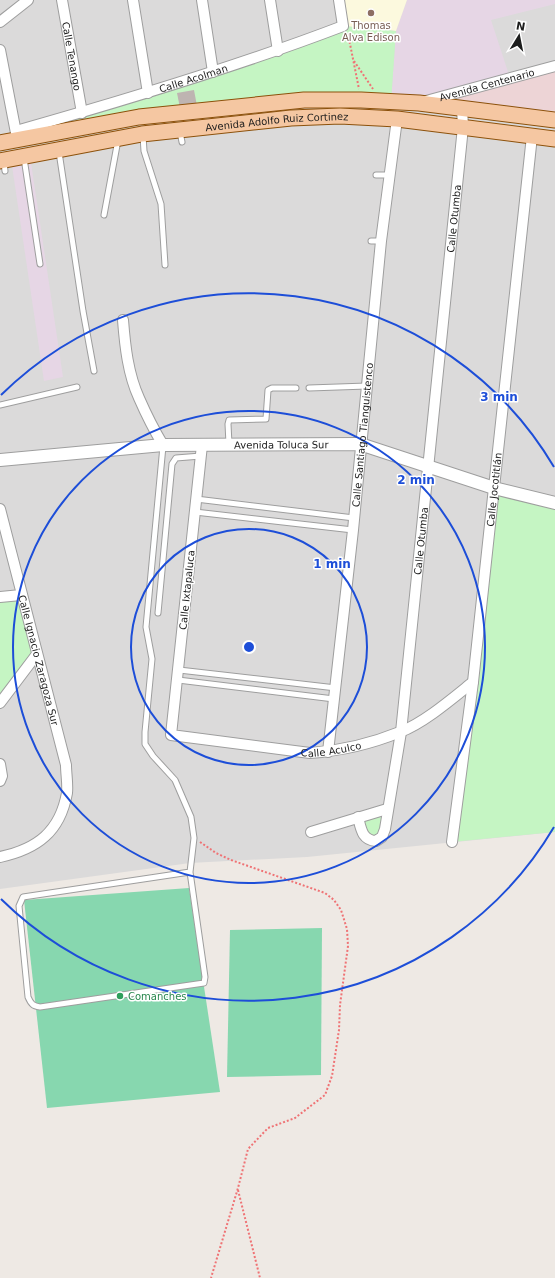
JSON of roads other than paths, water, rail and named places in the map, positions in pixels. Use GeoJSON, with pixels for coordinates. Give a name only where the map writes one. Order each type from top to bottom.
{"type":"FeatureCollection","features":[{"type":"Feature","properties":{"kind":"main road","name":"Avenida Adolfo Ruiz Cortinez"},"geometry":{"type":"LineString","coordinates":[[0,143],[16,136],[139,117],[304,100],[361,100],[419,103],[555,120]]}},
{"type":"Feature","properties":{"kind":"main road"},"geometry":{"type":"LineString","coordinates":[[304,100],[304,118]]}},
{"type":"Feature","properties":{"kind":"main road","name":"Avenida Adolfo Ruiz Cortinez"},"geometry":{"type":"LineString","coordinates":[[3,164],[24,157],[142,134],[181,136],[304,118],[340,116],[397,119],[555,139]]}},
{"type":"Feature","properties":{"kind":"street"},"geometry":{"type":"LineString","coordinates":[[0,22],[28,0]]}},
{"type":"Feature","properties":{"kind":"street","name":"Calle Tenango"},"geometry":{"type":"LineString","coordinates":[[62,0],[82,113]]}},
{"type":"Feature","properties":{"kind":"street"},"geometry":{"type":"LineString","coordinates":[[133,0],[148,93]]}},
{"type":"Feature","properties":{"kind":"street"},"geometry":{"type":"LineString","coordinates":[[202,0],[212,72]]}},
{"type":"Feature","properties":{"kind":"street"},"geometry":{"type":"LineString","coordinates":[[270,0],[278,51]]}},
{"type":"Feature","properties":{"kind":"street","name":"Calle Acolman"},"geometry":{"type":"LineString","coordinates":[[16,136],[82,113],[278,51],[343,26],[339,0]]}},
{"type":"Feature","properties":{"kind":"street"},"geometry":{"type":"LineString","coordinates":[[0,50],[16,136]]}},
{"type":"Feature","properties":{"kind":"street","name":"Avenida Centenario"},"geometry":{"type":"LineString","coordinates":[[419,103],[555,66]]}},
{"type":"Feature","properties":{"kind":"street","name":"Calle Otumba"},"geometry":{"type":"LineString","coordinates":[[358,817],[363,835],[369,840],[376,841],[382,837],[385,829],[387,809],[401,732],[464,127],[462,108]]}},
{"type":"Feature","properties":{"kind":"street","name":"Calle Santiago Tianguistenco"},"geometry":{"type":"LineString","coordinates":[[328,752],[353,530],[360,444],[367,386],[376,241],[390,175],[397,119]]}},
{"type":"Feature","properties":{"kind":"street","name":"Calle Jocotitlán"},"geometry":{"type":"LineString","coordinates":[[452,842],[473,682],[532,136]]}},
{"type":"Feature","properties":{"kind":"street"},"geometry":{"type":"LineString","coordinates":[[123,320],[126,353],[138,397],[163,445]]}},
{"type":"Feature","properties":{"kind":"street","name":"Avenida Toluca Sur"},"geometry":{"type":"LineString","coordinates":[[0,460],[163,445],[201,450],[229,444],[360,444],[494,488],[555,503]]}},
{"type":"Feature","properties":{"kind":"street","name":"Calle Ixtapaluca"},"geometry":{"type":"LineString","coordinates":[[171,735],[178,680],[201,450]]}},
{"type":"Feature","properties":{"kind":"street","name":"Calle Ignacio Zaragoza Sur"},"geometry":{"type":"LineString","coordinates":[[0,509],[2,527],[66,765],[67,791],[62,812],[48,834],[33,847],[0,857]]}},
{"type":"Feature","properties":{"kind":"street"},"geometry":{"type":"LineString","coordinates":[[0,597],[21,595]]}},
{"type":"Feature","properties":{"kind":"street"},"geometry":{"type":"LineString","coordinates":[[0,703],[37,654]]}},
{"type":"Feature","properties":{"kind":"street","name":"Calle Aculco"},"geometry":{"type":"LineString","coordinates":[[171,735],[310,753],[328,752],[401,732],[440,708],[473,682]]}},
{"type":"Feature","properties":{"kind":"street"},"geometry":{"type":"LineString","coordinates":[[0,764],[2,776],[0,781]]}},
{"type":"Feature","properties":{"kind":"street"},"geometry":{"type":"LineString","coordinates":[[311,832],[387,809]]}},
{"type":"Feature","properties":{"kind":"lane"},"geometry":{"type":"LineString","coordinates":[[142,134],[144,151],[161,204],[166,265]]}},
{"type":"Feature","properties":{"kind":"lane"},"geometry":{"type":"LineString","coordinates":[[104,215],[118,139]]}},
{"type":"Feature","properties":{"kind":"lane"},"geometry":{"type":"LineString","coordinates":[[59,151],[83,310],[94,371]]}},
{"type":"Feature","properties":{"kind":"lane"},"geometry":{"type":"LineString","coordinates":[[24,157],[40,264]]}},
{"type":"Feature","properties":{"kind":"lane"},"geometry":{"type":"LineString","coordinates":[[376,175],[390,175]]}},
{"type":"Feature","properties":{"kind":"lane"},"geometry":{"type":"LineString","coordinates":[[0,405],[76,386]]}},
{"type":"Feature","properties":{"kind":"lane"},"geometry":{"type":"LineString","coordinates":[[309,388],[367,386]]}},
{"type":"Feature","properties":{"kind":"lane"},"geometry":{"type":"LineString","coordinates":[[229,444],[228,424],[230,420],[266,419],[268,390],[272,388],[296,388]]}},
{"type":"Feature","properties":{"kind":"lane"},"geometry":{"type":"LineString","coordinates":[[163,445],[146,627],[152,659],[145,732],[146,744],[153,756],[175,780],[191,817],[194,838],[190,872],[205,977],[204,983],[40,1007],[34,1006],[30,1002],[28,998],[18,906],[22,897],[190,872]]}},
{"type":"Feature","properties":{"kind":"lane"},"geometry":{"type":"LineString","coordinates":[[158,613],[172,464],[176,458],[201,450]]}},
{"type":"Feature","properties":{"kind":"lane"},"geometry":{"type":"LineString","coordinates":[[196,499],[354,518]]}},
{"type":"Feature","properties":{"kind":"lane"},"geometry":{"type":"LineString","coordinates":[[195,512],[353,530]]}},
{"type":"Feature","properties":{"kind":"lane"},"geometry":{"type":"LineString","coordinates":[[179,670],[335,693]]}},
{"type":"Feature","properties":{"kind":"lane"},"geometry":{"type":"LineString","coordinates":[[178,680],[335,693]]}},
{"type":"Feature","properties":{"kind":"place","name":"Thomas Alva Edison"},"geometry":{"type":"Point","coordinates":[371,13]}},
{"type":"Feature","properties":{"kind":"place","name":"Comanches"},"geometry":{"type":"Point","coordinates":[120,996]}}]}
